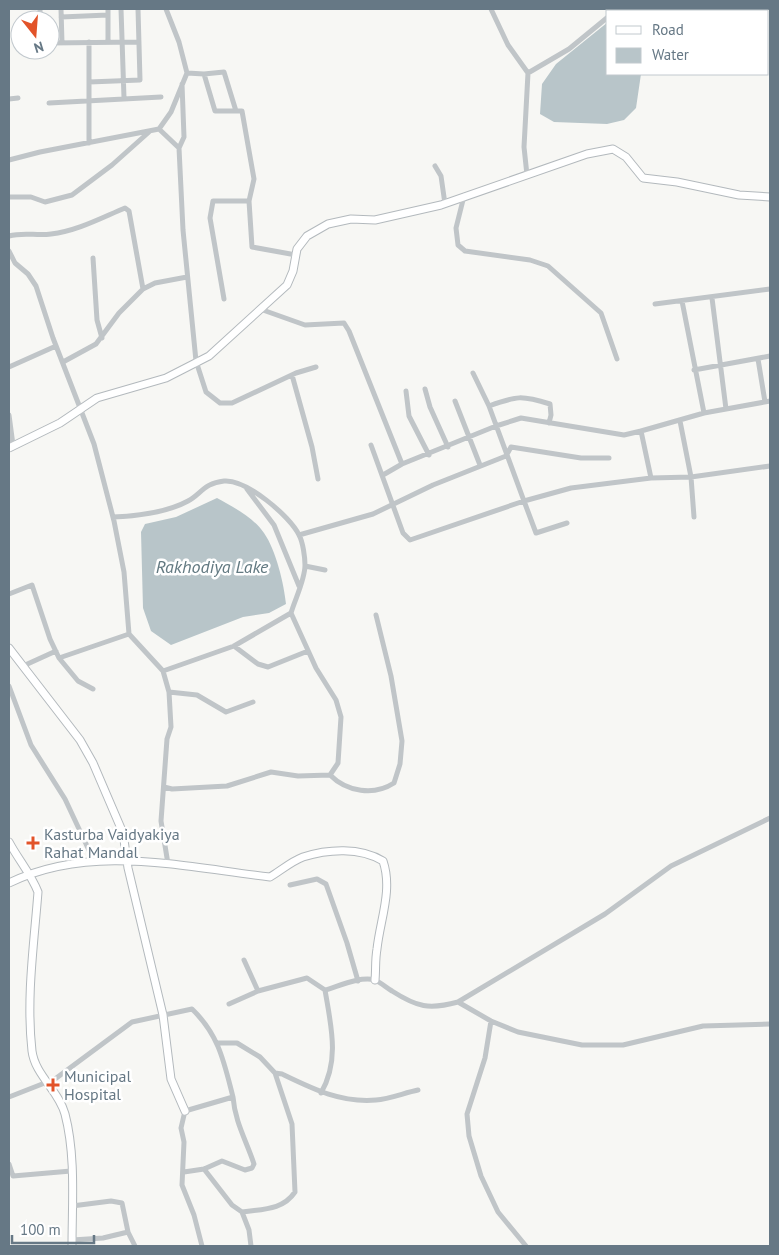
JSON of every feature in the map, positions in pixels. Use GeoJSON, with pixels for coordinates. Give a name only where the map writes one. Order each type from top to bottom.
{"type":"FeatureCollection","features":[{"type":"Feature","properties":{"kind":"street"},"geometry":{"type":"LineString","coordinates":[[60,9],[62,43],[139,42]]}},
{"type":"Feature","properties":{"kind":"street"},"geometry":{"type":"LineString","coordinates":[[108,9],[108,42]]}},
{"type":"Feature","properties":{"kind":"street"},"geometry":{"type":"LineString","coordinates":[[121,9],[124,98]]}},
{"type":"Feature","properties":{"kind":"street"},"geometry":{"type":"LineString","coordinates":[[89,82],[140,80],[138,9]]}},
{"type":"Feature","properties":{"kind":"street"},"geometry":{"type":"LineString","coordinates":[[9,160],[159,129],[171,112],[188,73],[179,42],[166,9]]}},
{"type":"Feature","properties":{"kind":"street"},"geometry":{"type":"LineString","coordinates":[[491,9],[508,46],[528,72],[524,147],[528,174]]}},
{"type":"Feature","properties":{"kind":"street"},"geometry":{"type":"LineString","coordinates":[[61,17],[108,15]]}},
{"type":"Feature","properties":{"kind":"street"},"geometry":{"type":"LineString","coordinates":[[528,72],[569,49],[606,19]]}},
{"type":"Feature","properties":{"kind":"street"},"geometry":{"type":"LineString","coordinates":[[89,42],[89,143]]}},
{"type":"Feature","properties":{"kind":"street"},"geometry":{"type":"LineString","coordinates":[[188,73],[224,72],[236,111]]}},
{"type":"Feature","properties":{"kind":"street"},"geometry":{"type":"LineString","coordinates":[[204,74],[215,111],[242,111],[254,179],[249,201],[252,247],[296,255]]}},
{"type":"Feature","properties":{"kind":"street"},"geometry":{"type":"LineString","coordinates":[[182,84],[184,137],[179,148],[182,230],[196,361],[206,392],[220,403],[232,403],[316,366]]}},
{"type":"Feature","properties":{"kind":"street"},"geometry":{"type":"LineString","coordinates":[[49,103],[161,97]]}},
{"type":"Feature","properties":{"kind":"street"},"geometry":{"type":"LineString","coordinates":[[9,99],[18,98]]}},
{"type":"Feature","properties":{"kind":"street"},"geometry":{"type":"LineString","coordinates":[[159,129],[179,148]]}},
{"type":"Feature","properties":{"kind":"street"},"geometry":{"type":"LineString","coordinates":[[9,197],[31,197],[45,202],[72,195],[112,166],[150,131]]}},
{"type":"Feature","properties":{"kind":"street"},"geometry":{"type":"LineString","coordinates":[[9,415],[11,446],[60,424],[97,398],[166,378],[183,371],[196,361],[209,356],[287,285],[297,249],[307,236],[328,224],[351,219],[375,220],[445,204],[587,154],[613,149],[626,157],[643,178],[676,182],[739,195],[770,197]]}},
{"type":"Feature","properties":{"kind":"street"},"geometry":{"type":"LineString","coordinates":[[435,166],[441,176],[445,204]]}},
{"type":"Feature","properties":{"kind":"street"},"geometry":{"type":"LineString","coordinates":[[464,196],[456,228],[458,245],[465,251],[530,260],[548,266],[601,313],[617,358]]}},
{"type":"Feature","properties":{"kind":"street"},"geometry":{"type":"LineString","coordinates":[[224,299],[210,218],[213,201],[249,201]]}},
{"type":"Feature","properties":{"kind":"street"},"geometry":{"type":"LineString","coordinates":[[9,236],[17,233],[48,235],[68,232],[125,208],[129,210],[144,290]]}},
{"type":"Feature","properties":{"kind":"street"},"geometry":{"type":"LineString","coordinates":[[9,251],[15,263],[28,274],[36,286],[56,346],[94,444],[113,517],[124,572],[129,634],[163,670],[169,692],[171,727],[166,739],[161,821],[168,864]]}},
{"type":"Feature","properties":{"kind":"street"},"geometry":{"type":"LineString","coordinates":[[93,258],[97,320],[102,338]]}},
{"type":"Feature","properties":{"kind":"street"},"geometry":{"type":"LineString","coordinates":[[62,362],[96,344],[119,313],[144,290],[155,283],[187,277]]}},
{"type":"Feature","properties":{"kind":"street"},"geometry":{"type":"LineString","coordinates":[[655,304],[770,289]]}},
{"type":"Feature","properties":{"kind":"street"},"geometry":{"type":"LineString","coordinates":[[712,298],[726,410]]}},
{"type":"Feature","properties":{"kind":"street"},"geometry":{"type":"LineString","coordinates":[[682,301],[694,370],[704,413]]}},
{"type":"Feature","properties":{"kind":"street"},"geometry":{"type":"LineString","coordinates":[[260,310],[305,325],[344,323],[349,331],[402,464]]}},
{"type":"Feature","properties":{"kind":"street"},"geometry":{"type":"LineString","coordinates":[[9,367],[56,346]]}},
{"type":"Feature","properties":{"kind":"street"},"geometry":{"type":"LineString","coordinates":[[694,370],[770,356]]}},
{"type":"Feature","properties":{"kind":"street"},"geometry":{"type":"LineString","coordinates":[[384,475],[402,464],[496,426],[522,418],[624,435],[642,432],[704,413],[768,402],[758,359]]}},
{"type":"Feature","properties":{"kind":"street"},"geometry":{"type":"LineString","coordinates":[[473,373],[489,406],[536,533],[566,524]]}},
{"type":"Feature","properties":{"kind":"street"},"geometry":{"type":"LineString","coordinates":[[292,375],[312,447],[318,480]]}},
{"type":"Feature","properties":{"kind":"street"},"geometry":{"type":"LineString","coordinates":[[425,389],[430,407],[448,447]]}},
{"type":"Feature","properties":{"kind":"street"},"geometry":{"type":"LineString","coordinates":[[406,391],[408,416],[428,455]]}},
{"type":"Feature","properties":{"kind":"street"},"geometry":{"type":"LineString","coordinates":[[489,406],[516,396],[550,404],[552,415],[549,423]]}},
{"type":"Feature","properties":{"kind":"street"},"geometry":{"type":"LineString","coordinates":[[454,401],[480,465]]}},
{"type":"Feature","properties":{"kind":"street"},"geometry":{"type":"LineString","coordinates":[[680,421],[691,477],[694,517]]}},
{"type":"Feature","properties":{"kind":"street"},"geometry":{"type":"LineString","coordinates":[[642,432],[652,478]]}},
{"type":"Feature","properties":{"kind":"street"},"geometry":{"type":"LineString","coordinates":[[371,445],[381,474],[384,475],[403,533],[410,540],[524,501],[571,488],[652,478],[691,477],[770,466]]}},
{"type":"Feature","properties":{"kind":"street"},"geometry":{"type":"LineString","coordinates":[[299,535],[373,514],[480,465],[506,456],[512,447],[582,458],[609,458]]}},
{"type":"Feature","properties":{"kind":"street"},"geometry":{"type":"LineString","coordinates":[[113,517],[136,516],[177,506],[190,500],[198,492],[226,481],[269,500],[299,535],[305,566],[291,613],[308,651],[336,700],[341,717],[338,763],[330,776]]}},
{"type":"Feature","properties":{"kind":"street"},"geometry":{"type":"LineString","coordinates":[[247,489],[274,525],[299,586]]}},
{"type":"Feature","properties":{"kind":"street"},"geometry":{"type":"LineString","coordinates":[[305,566],[325,570]]}},
{"type":"Feature","properties":{"kind":"street"},"geometry":{"type":"LineString","coordinates":[[9,594],[32,585],[50,639],[59,658],[78,681],[93,689]]}},
{"type":"Feature","properties":{"kind":"street"},"geometry":{"type":"LineString","coordinates":[[163,670],[234,646],[291,613]]}},
{"type":"Feature","properties":{"kind":"street"},"geometry":{"type":"LineString","coordinates":[[164,787],[172,789],[227,786],[271,772],[298,776],[330,776],[339,784],[372,791],[383,790],[394,783],[402,741],[391,676],[376,615]]}},
{"type":"Feature","properties":{"kind":"street"},"geometry":{"type":"LineString","coordinates":[[59,658],[129,634]]}},
{"type":"Feature","properties":{"kind":"street"},"geometry":{"type":"LineString","coordinates":[[234,646],[258,664],[268,668],[308,651]]}},
{"type":"Feature","properties":{"kind":"street"},"geometry":{"type":"LineString","coordinates":[[9,648],[47,701],[80,740],[93,763],[124,833],[128,861],[163,1014],[171,1079],[185,1111],[181,1128],[184,1142],[182,1185],[194,1215],[202,1246]]}},
{"type":"Feature","properties":{"kind":"street"},"geometry":{"type":"LineString","coordinates":[[23,666],[56,651]]}},
{"type":"Feature","properties":{"kind":"street"},"geometry":{"type":"LineString","coordinates":[[9,686],[31,745],[65,799],[94,861]]}},
{"type":"Feature","properties":{"kind":"street"},"geometry":{"type":"LineString","coordinates":[[169,692],[197,695],[226,712],[253,702]]}},
{"type":"Feature","properties":{"kind":"street"},"geometry":{"type":"LineString","coordinates":[[325,990],[358,981],[375,980],[405,1000],[424,1007],[436,1008],[458,1002],[605,914],[671,866],[770,818]]}},
{"type":"Feature","properties":{"kind":"street"},"geometry":{"type":"LineString","coordinates":[[9,842],[38,892],[30,986],[32,1052],[38,1068],[64,1112],[70,1139],[72,1243],[128,1232]]}},
{"type":"Feature","properties":{"kind":"street"},"geometry":{"type":"LineString","coordinates":[[9,883],[28,873],[81,861],[152,861],[270,877],[302,857],[336,851],[373,855],[383,861],[386,870],[386,896],[377,949],[375,980]]}},
{"type":"Feature","properties":{"kind":"street"},"geometry":{"type":"LineString","coordinates":[[290,885],[317,879],[326,884],[358,981]]}},
{"type":"Feature","properties":{"kind":"street"},"geometry":{"type":"LineString","coordinates":[[244,960],[258,991]]}},
{"type":"Feature","properties":{"kind":"street"},"geometry":{"type":"LineString","coordinates":[[229,1004],[258,991],[307,978],[325,990],[334,1040],[327,1082],[321,1093]]}},
{"type":"Feature","properties":{"kind":"street"},"geometry":{"type":"LineString","coordinates":[[458,1002],[491,1021],[518,1032],[582,1045],[623,1045],[703,1026],[770,1024]]}},
{"type":"Feature","properties":{"kind":"street"},"geometry":{"type":"LineString","coordinates":[[9,1097],[47,1084],[132,1022],[163,1014],[192,1010],[204,1020],[218,1043],[233,1097],[234,1116],[254,1164],[252,1168],[245,1170],[222,1161],[204,1169],[184,1172]]}},
{"type":"Feature","properties":{"kind":"street"},"geometry":{"type":"LineString","coordinates":[[491,1021],[485,1058],[467,1114],[469,1136],[481,1176],[498,1212],[526,1246]]}},
{"type":"Feature","properties":{"kind":"street"},"geometry":{"type":"LineString","coordinates":[[218,1043],[237,1043],[260,1057],[276,1073],[292,1124],[295,1192],[281,1206],[242,1212]]}},
{"type":"Feature","properties":{"kind":"street"},"geometry":{"type":"LineString","coordinates":[[276,1073],[282,1074],[321,1093],[340,1099],[376,1100],[418,1090]]}},
{"type":"Feature","properties":{"kind":"street"},"geometry":{"type":"LineString","coordinates":[[185,1111],[233,1097]]}},
{"type":"Feature","properties":{"kind":"street"},"geometry":{"type":"LineString","coordinates":[[9,1164],[13,1176],[71,1171]]}},
{"type":"Feature","properties":{"kind":"street"},"geometry":{"type":"LineString","coordinates":[[204,1169],[232,1205],[242,1212],[249,1230],[251,1246]]}},
{"type":"Feature","properties":{"kind":"street"},"geometry":{"type":"LineString","coordinates":[[72,1206],[111,1201],[122,1203],[128,1232],[135,1246]]}},
{"type":"Feature","properties":{"kind":"water"},"geometry":{"type":"Polygon","coordinates":[[[606,24],[606,75],[641,75],[636,108],[624,120],[607,124],[554,122],[540,114],[542,84],[556,64],[606,24]]]}},
{"type":"Feature","properties":{"kind":"water","name":"Rakhodiya Lake"},"geometry":{"type":"Polygon","coordinates":[[[217,498],[249,517],[264,533],[279,567],[286,604],[269,613],[243,617],[171,645],[151,631],[143,608],[141,532],[145,524],[176,517],[217,498]]]}},
{"type":"Feature","properties":{"kind":"place","name":"Kasturba Vaidyakiya Rahat Mandal"},"geometry":{"type":"Point","coordinates":[33,843]}},
{"type":"Feature","properties":{"kind":"place","name":"Municipal Hospital"},"geometry":{"type":"Point","coordinates":[53,1085]}}]}
